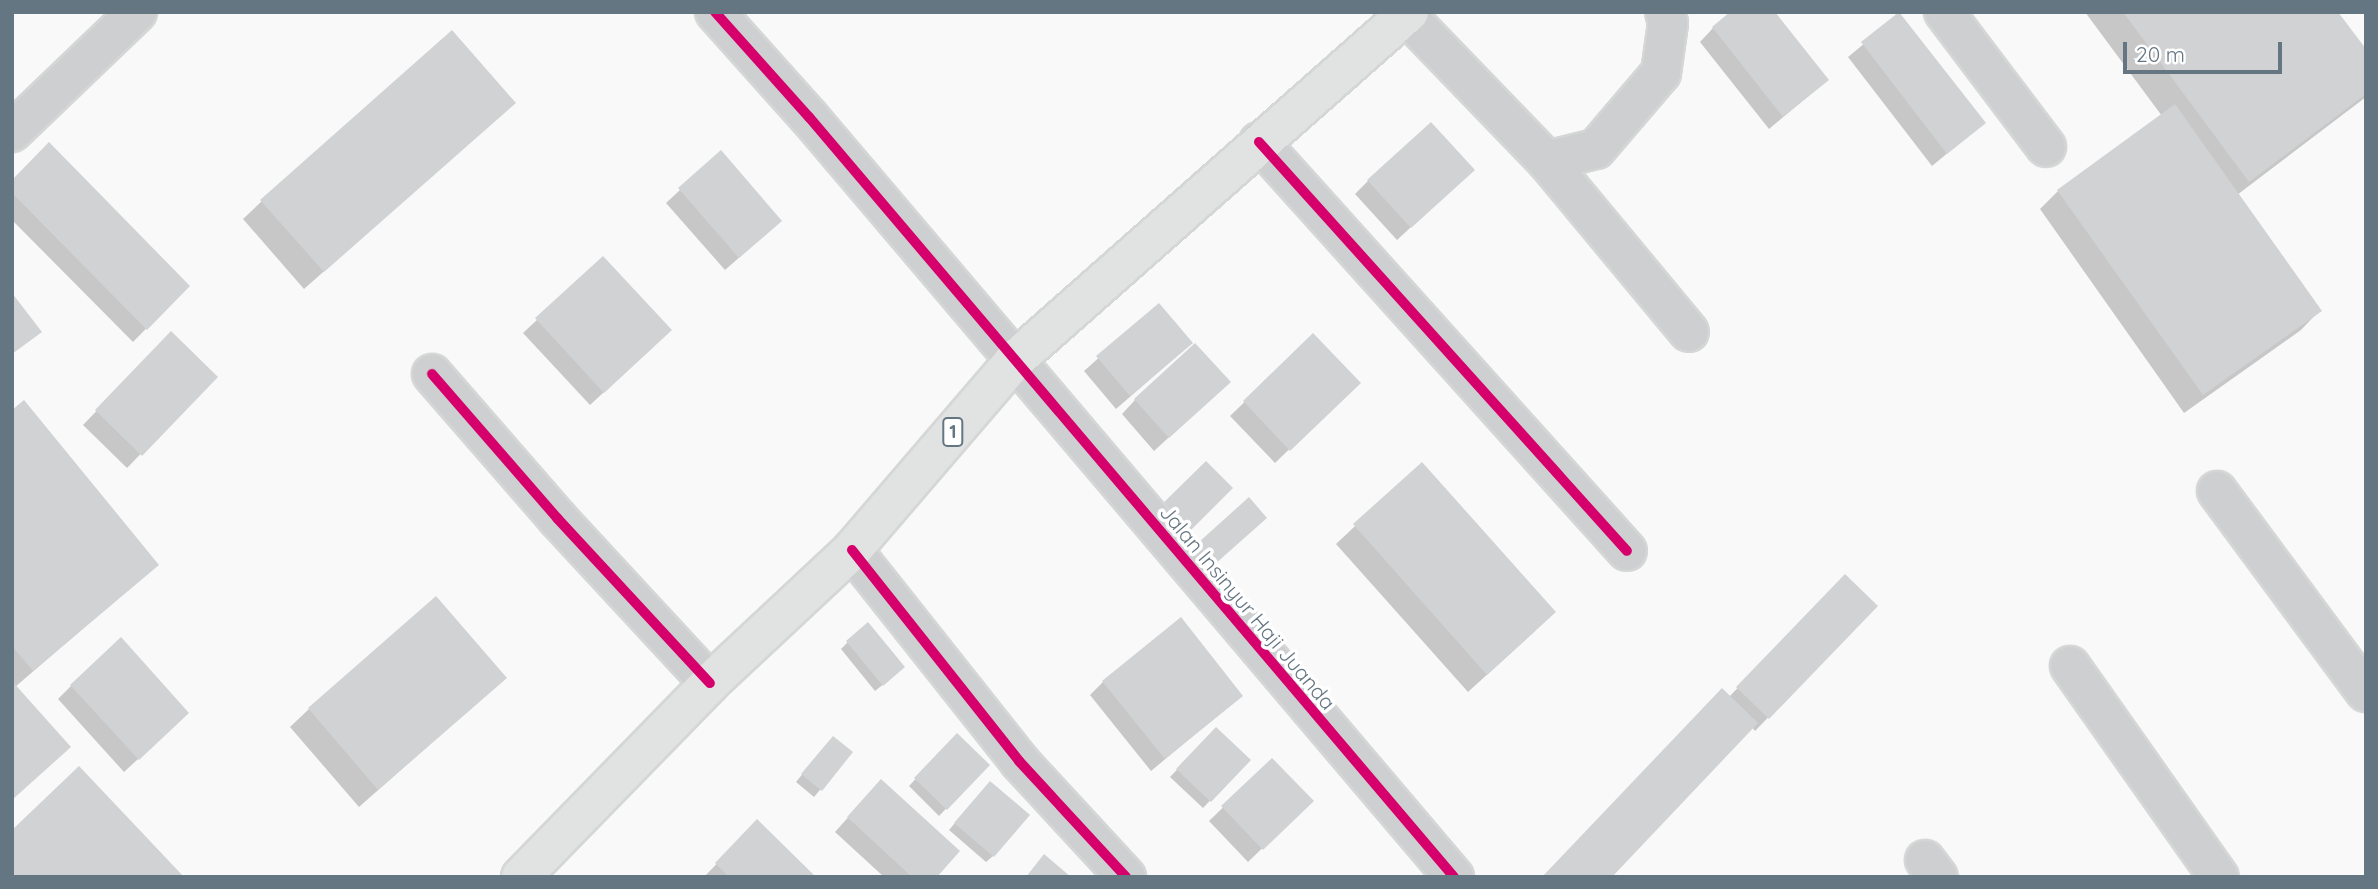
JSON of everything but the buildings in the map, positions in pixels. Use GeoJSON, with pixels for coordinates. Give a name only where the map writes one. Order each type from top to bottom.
{"type":"FeatureCollection","features":[{"type":"Feature","properties":{"kind":"highway","name":"1"},"geometry":{"type":"LineString","coordinates":[[521,877],[710,683],[852,550],[1014,361],[1407,14]]}},
{"type":"Feature","properties":{"kind":"street"},"geometry":{"type":"LineString","coordinates":[[12,132],[137,12]]}},
{"type":"Feature","properties":{"kind":"street","name":"Jalan Insinyur Haji Juanda"},"geometry":{"type":"LineString","coordinates":[[715,12],[809,117],[1454,877]]}},
{"type":"Feature","properties":{"kind":"street"},"geometry":{"type":"LineString","coordinates":[[1547,161],[1596,149],[1661,73],[1668,23],[1665,12]]}},
{"type":"Feature","properties":{"kind":"street"},"geometry":{"type":"LineString","coordinates":[[1944,12],[2046,147]]}},
{"type":"Feature","properties":{"kind":"street"},"geometry":{"type":"LineString","coordinates":[[1407,14],[1547,161],[1689,332]]}},
{"type":"Feature","properties":{"kind":"street"},"geometry":{"type":"LineString","coordinates":[[1259,142],[1628,551]]}},
{"type":"Feature","properties":{"kind":"street"},"geometry":{"type":"LineString","coordinates":[[432,374],[557,518],[710,683]]}},
{"type":"Feature","properties":{"kind":"street"},"geometry":{"type":"LineString","coordinates":[[2217,491],[2366,692]]}},
{"type":"Feature","properties":{"kind":"street"},"geometry":{"type":"LineString","coordinates":[[852,550],[1019,761],[1126,877]]}},
{"type":"Feature","properties":{"kind":"street"},"geometry":{"type":"LineString","coordinates":[[2070,666],[2219,877]]}},
{"type":"Feature","properties":{"kind":"cycle path"},"geometry":{"type":"LineString","coordinates":[[715,12],[809,117],[1454,877]]}},
{"type":"Feature","properties":{"kind":"cycle path"},"geometry":{"type":"LineString","coordinates":[[1259,142],[1627,551]]}},
{"type":"Feature","properties":{"kind":"cycle path"},"geometry":{"type":"LineString","coordinates":[[432,374],[557,518],[710,683]]}},
{"type":"Feature","properties":{"kind":"cycle path"},"geometry":{"type":"LineString","coordinates":[[852,550],[1019,761],[1126,877]]}}]}
